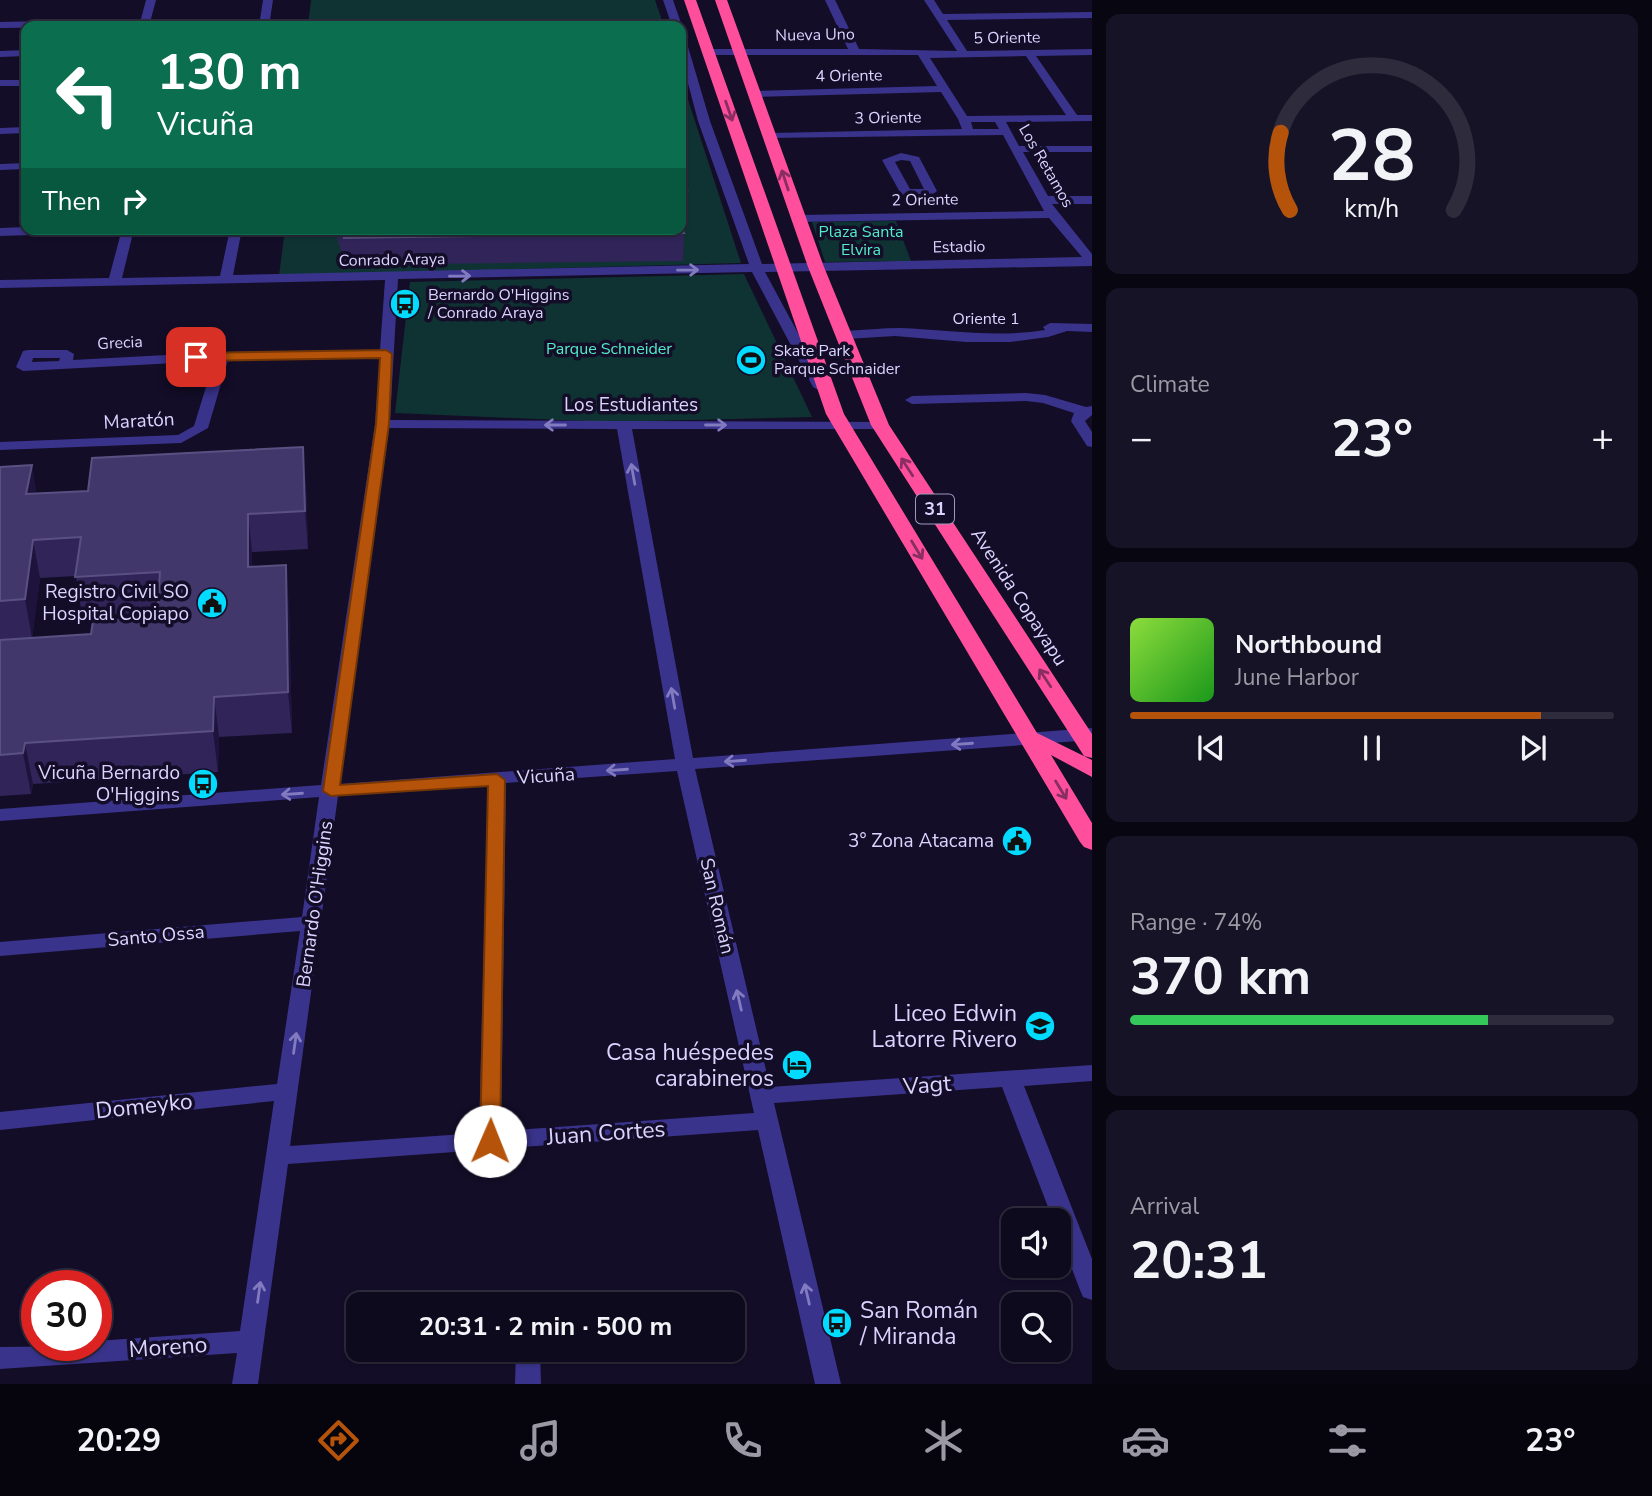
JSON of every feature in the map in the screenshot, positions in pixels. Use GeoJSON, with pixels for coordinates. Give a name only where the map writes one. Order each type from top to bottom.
{"type":"FeatureCollection","features":[{"type":"Feature","properties":{"kind":"highway","name":"31"},"geometry":{"type":"LineString","coordinates":[[690,0],[838,420],[1092,842]]}},
{"type":"Feature","properties":{"kind":"highway","name":"Avenida Copayapu"},"geometry":{"type":"LineString","coordinates":[[721,0],[798,219],[880,425],[1089,740]]}},
{"type":"Feature","properties":{"kind":"highway"},"geometry":{"type":"LineString","coordinates":[[1030,738],[1062,752],[1092,770]]}},
{"type":"Feature","properties":{"kind":"street"},"geometry":{"type":"LineString","coordinates":[[145,21],[151,0]]}},
{"type":"Feature","properties":{"kind":"street"},"geometry":{"type":"LineString","coordinates":[[265,21],[268,0]]}},
{"type":"Feature","properties":{"kind":"street"},"geometry":{"type":"LineString","coordinates":[[668,0],[675,21]]}},
{"type":"Feature","properties":{"kind":"street"},"geometry":{"type":"LineString","coordinates":[[830,0],[854,50]]}},
{"type":"Feature","properties":{"kind":"street"},"geometry":{"type":"LineString","coordinates":[[929,0],[964,54]]}},
{"type":"Feature","properties":{"kind":"street"},"geometry":{"type":"LineString","coordinates":[[940,17],[1092,15]]}},
{"type":"Feature","properties":{"kind":"street"},"geometry":{"type":"LineString","coordinates":[[0,25],[21,25]]}},
{"type":"Feature","properties":{"kind":"street","name":"Nueva Uno"},"geometry":{"type":"LineString","coordinates":[[710,55],[854,50],[922,54]]}},
{"type":"Feature","properties":{"kind":"street","name":"5 Oriente"},"geometry":{"type":"LineString","coordinates":[[922,54],[1092,52]]}},
{"type":"Feature","properties":{"kind":"street"},"geometry":{"type":"LineString","coordinates":[[0,54],[21,53]]}},
{"type":"Feature","properties":{"kind":"street"},"geometry":{"type":"LineString","coordinates":[[1029,53],[1074,119]]}},
{"type":"Feature","properties":{"kind":"street"},"geometry":{"type":"LineString","coordinates":[[922,54],[964,119],[968,132]]}},
{"type":"Feature","properties":{"kind":"street"},"geometry":{"type":"LineString","coordinates":[[698,95],[710,55]]}},
{"type":"Feature","properties":{"kind":"street"},"geometry":{"type":"LineString","coordinates":[[686,56],[704,121],[757,269],[838,420]]}},
{"type":"Feature","properties":{"kind":"street"},"geometry":{"type":"LineString","coordinates":[[0,83],[21,83]]}},
{"type":"Feature","properties":{"kind":"street","name":"4 Oriente"},"geometry":{"type":"LineString","coordinates":[[755,94],[944,89]]}},
{"type":"Feature","properties":{"kind":"street"},"geometry":{"type":"LineString","coordinates":[[964,119],[1092,118]]}},
{"type":"Feature","properties":{"kind":"street","name":"Los Retamos"},"geometry":{"type":"LineString","coordinates":[[999,119],[1052,215],[1092,261]]}},
{"type":"Feature","properties":{"kind":"street"},"geometry":{"type":"LineString","coordinates":[[0,131],[21,130]]}},
{"type":"Feature","properties":{"kind":"street","name":"3 Oriente"},"geometry":{"type":"LineString","coordinates":[[771,136],[1006,132]]}},
{"type":"Feature","properties":{"kind":"street"},"geometry":{"type":"LineString","coordinates":[[889,133],[901,156]]}},
{"type":"Feature","properties":{"kind":"street"},"geometry":{"type":"LineString","coordinates":[[1014,149],[1092,149]]}},
{"type":"Feature","properties":{"kind":"street"},"geometry":{"type":"LineString","coordinates":[[901,156],[915,159],[931,191],[920,195],[905,191],[888,160],[901,156]]}},
{"type":"Feature","properties":{"kind":"street"},"geometry":{"type":"LineString","coordinates":[[0,167],[21,166]]}},
{"type":"Feature","properties":{"kind":"street"},"geometry":{"type":"LineString","coordinates":[[920,195],[929,216]]}},
{"type":"Feature","properties":{"kind":"street"},"geometry":{"type":"LineString","coordinates":[[1044,200],[1092,200]]}},
{"type":"Feature","properties":{"kind":"street","name":"2 Oriente"},"geometry":{"type":"LineString","coordinates":[[798,219],[1052,215]]}},
{"type":"Feature","properties":{"kind":"street"},"geometry":{"type":"LineString","coordinates":[[0,232],[21,231]]}},
{"type":"Feature","properties":{"kind":"street"},"geometry":{"type":"LineString","coordinates":[[114,283],[126,235]]}},
{"type":"Feature","properties":{"kind":"street"},"geometry":{"type":"LineString","coordinates":[[225,281],[235,235]]}},
{"type":"Feature","properties":{"kind":"street","name":"Estadio"},"geometry":{"type":"LineString","coordinates":[[784,268],[1092,261]]}},
{"type":"Feature","properties":{"kind":"street","name":"Conrado Araya"},"geometry":{"type":"LineString","coordinates":[[0,285],[784,268]]}},
{"type":"Feature","properties":{"kind":"street","name":"Bernardo O'Higgins"},"geometry":{"type":"LineString","coordinates":[[245,1384],[382,424],[392,278]]}},
{"type":"Feature","properties":{"kind":"street","name":"Oriente 1"},"geometry":{"type":"LineString","coordinates":[[846,335],[910,333],[924,337],[1034,337],[1062,329],[1092,328]]}},
{"type":"Feature","properties":{"kind":"street","name":"Grecia"},"geometry":{"type":"LineString","coordinates":[[66,363],[222,356],[386,354]]}},
{"type":"Feature","properties":{"kind":"street","name":"Maratón"},"geometry":{"type":"LineString","coordinates":[[0,446],[181,439],[194,434],[201,428],[222,356]]}},
{"type":"Feature","properties":{"kind":"street"},"geometry":{"type":"LineString","coordinates":[[912,400],[1026,397],[1045,399],[1086,415],[1092,443]]}},
{"type":"Feature","properties":{"kind":"street","name":"Los Estudiantes"},"geometry":{"type":"LineString","coordinates":[[382,424],[624,425],[838,420],[880,425]]}},
{"type":"Feature","properties":{"kind":"street","name":"San Román"},"geometry":{"type":"LineString","coordinates":[[624,425],[685,765],[828,1384]]}},
{"type":"Feature","properties":{"kind":"street","name":"Vicuña"},"geometry":{"type":"LineString","coordinates":[[0,815],[497,780],[1030,738],[1089,740]]}},
{"type":"Feature","properties":{"kind":"street"},"geometry":{"type":"LineString","coordinates":[[490,1141],[497,780]]}},
{"type":"Feature","properties":{"kind":"street","name":"Santo Ossa"},"geometry":{"type":"LineString","coordinates":[[0,950],[312,923]]}},
{"type":"Feature","properties":{"kind":"street","name":"Vagt"},"geometry":{"type":"LineString","coordinates":[[761,1096],[1092,1073]]}},
{"type":"Feature","properties":{"kind":"street"},"geometry":{"type":"LineString","coordinates":[[1010,1079],[1092,1290]]}},
{"type":"Feature","properties":{"kind":"street","name":"Domeyko"},"geometry":{"type":"LineString","coordinates":[[0,1121],[288,1091]]}},
{"type":"Feature","properties":{"kind":"street","name":"Juan Cortes"},"geometry":{"type":"LineString","coordinates":[[278,1156],[767,1121]]}},
{"type":"Feature","properties":{"kind":"street","name":"Moreno"},"geometry":{"type":"LineString","coordinates":[[0,1358],[252,1341]]}},
{"type":"Feature","properties":{"kind":"street"},"geometry":{"type":"LineString","coordinates":[[528,1362],[528,1384]]}},
{"type":"Feature","properties":{"kind":"green space"},"geometry":{"type":"Polygon","coordinates":[[[311,0],[655,0],[662,21],[309,21],[311,0]]]}},
{"type":"Feature","properties":{"kind":"green space"},"geometry":{"type":"Polygon","coordinates":[[[686,93],[741,263],[279,276],[284,235],[686,235],[686,93]]]}},
{"type":"Feature","properties":{"kind":"green space","name":"Plaza Santa Elvira"},"geometry":{"type":"Polygon","coordinates":[[[896,221],[911,261],[825,262],[812,222],[896,221]]]}},
{"type":"Feature","properties":{"kind":"green space","name":"Parque Schneider"},"geometry":{"type":"Polygon","coordinates":[[[744,274],[812,417],[607,422],[395,413],[410,282],[744,274]]]}},
{"type":"Feature","properties":{"kind":"building"},"geometry":{"type":"Polygon","coordinates":[[[343,235],[548,235],[344,238],[343,235]]]}},
{"type":"Feature","properties":{"kind":"building"},"geometry":{"type":"Polygon","coordinates":[[[303,447],[305,511],[248,514],[248,567],[286,565],[288,692],[214,697],[213,731],[25,743],[23,753],[0,755],[0,640],[91,634],[93,621],[157,617],[160,572],[75,577],[81,537],[33,540],[25,599],[0,601],[0,467],[32,465],[26,494],[88,491],[92,458],[303,447]]]}},
{"type":"Feature","properties":{"kind":"place","name":"Bernardo O'Higgins / Conrado Araya"},"geometry":{"type":"Point","coordinates":[405,304]}},
{"type":"Feature","properties":{"kind":"place","name":"Skate Park Parque Schnaider"},"geometry":{"type":"Point","coordinates":[751,360]}},
{"type":"Feature","properties":{"kind":"place","name":"Registro Civil SO Hospital Copiapo"},"geometry":{"type":"Point","coordinates":[212,603]}},
{"type":"Feature","properties":{"kind":"place","name":"Vicuña Bernardo O'Higgins"},"geometry":{"type":"Point","coordinates":[203,784]}},
{"type":"Feature","properties":{"kind":"place","name":"3° Zona Atacama"},"geometry":{"type":"Point","coordinates":[1017,841]}},
{"type":"Feature","properties":{"kind":"place","name":"Liceo Edwin Latorre Rivero"},"geometry":{"type":"Point","coordinates":[1040,1026]}},
{"type":"Feature","properties":{"kind":"place","name":"Casa huéspedes carabineros"},"geometry":{"type":"Point","coordinates":[797,1065]}},
{"type":"Feature","properties":{"kind":"place","name":"San Román / Miranda"},"geometry":{"type":"Point","coordinates":[837,1323]}},
{"type":"Feature","properties":{"kind":"route"},"geometry":{"type":"LineString","coordinates":[[196,357],[386,354],[382,424],[331,791],[497,780],[490,1141]]}}]}
